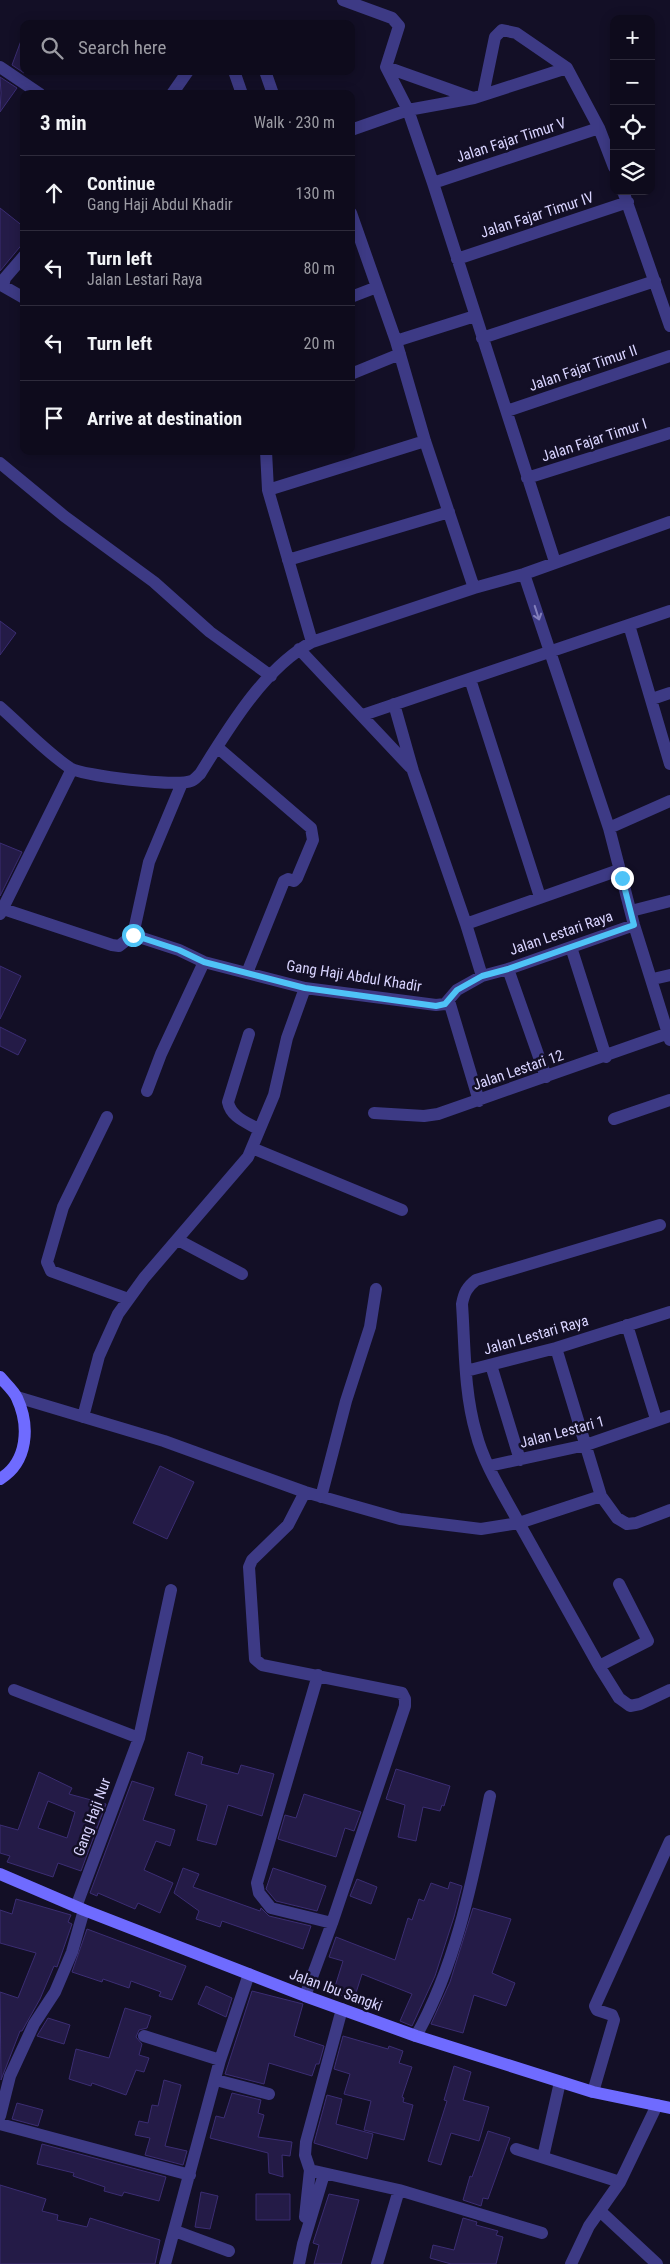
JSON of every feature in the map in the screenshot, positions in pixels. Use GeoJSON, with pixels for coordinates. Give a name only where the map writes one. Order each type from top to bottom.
{"type":"FeatureCollection","features":[{"type":"Feature","properties":{"kind":"main road"},"geometry":{"type":"LineString","coordinates":[[0,1377],[17,1397],[25,1422],[25,1442],[18,1463],[0,1479]]}},
{"type":"Feature","properties":{"kind":"main road","name":"Jalan Ibu Sangki"},"geometry":{"type":"LineString","coordinates":[[0,1874],[80,1909],[305,1996],[416,2036],[594,2092],[670,2108]]}},
{"type":"Feature","properties":{"kind":"street"},"geometry":{"type":"LineString","coordinates":[[343,0],[392,18],[399,26],[386,67],[408,110],[433,183],[555,562]]}},
{"type":"Feature","properties":{"kind":"street"},"geometry":{"type":"LineString","coordinates":[[478,96],[495,37],[502,30],[516,33],[567,68],[599,128],[610,157]]}},
{"type":"Feature","properties":{"kind":"street"},"geometry":{"type":"LineString","coordinates":[[0,67],[34,90]]}},
{"type":"Feature","properties":{"kind":"street"},"geometry":{"type":"LineString","coordinates":[[386,67],[478,96]]}},
{"type":"Feature","properties":{"kind":"street"},"geometry":{"type":"LineString","coordinates":[[355,129],[408,110],[478,96],[567,68]]}},
{"type":"Feature","properties":{"kind":"street"},"geometry":{"type":"LineString","coordinates":[[175,90],[185,75]]}},
{"type":"Feature","properties":{"kind":"street"},"geometry":{"type":"LineString","coordinates":[[235,75],[241,90]]}},
{"type":"Feature","properties":{"kind":"street"},"geometry":{"type":"LineString","coordinates":[[266,75],[272,90]]}},
{"type":"Feature","properties":{"kind":"street","name":"Jalan Fajar Timur V"},"geometry":{"type":"LineString","coordinates":[[433,183],[599,128]]}},
{"type":"Feature","properties":{"kind":"street"},"geometry":{"type":"LineString","coordinates":[[626,197],[670,326]]}},
{"type":"Feature","properties":{"kind":"street","name":"Jalan Fajar Timur IV"},"geometry":{"type":"LineString","coordinates":[[457,259],[626,197]]}},
{"type":"Feature","properties":{"kind":"street"},"geometry":{"type":"LineString","coordinates":[[355,225],[396,341],[425,440],[474,588]]}},
{"type":"Feature","properties":{"kind":"street"},"geometry":{"type":"LineString","coordinates":[[20,261],[5,278],[3,286],[20,296]]}},
{"type":"Feature","properties":{"kind":"street"},"geometry":{"type":"LineString","coordinates":[[482,338],[655,281]]}},
{"type":"Feature","properties":{"kind":"street"},"geometry":{"type":"LineString","coordinates":[[355,296],[377,288]]}},
{"type":"Feature","properties":{"kind":"street"},"geometry":{"type":"LineString","coordinates":[[396,341],[475,316]]}},
{"type":"Feature","properties":{"kind":"street"},"geometry":{"type":"LineString","coordinates":[[355,372],[400,354]]}},
{"type":"Feature","properties":{"kind":"street","name":"Jalan Fajar Timur II"},"geometry":{"type":"LineString","coordinates":[[507,411],[670,356]]}},
{"type":"Feature","properties":{"kind":"street","name":"Jalan Fajar Timur I"},"geometry":{"type":"LineString","coordinates":[[528,478],[670,432]]}},
{"type":"Feature","properties":{"kind":"street"},"geometry":{"type":"LineString","coordinates":[[268,490],[425,440]]}},
{"type":"Feature","properties":{"kind":"street"},"geometry":{"type":"LineString","coordinates":[[266,455],[268,490],[312,642]]}},
{"type":"Feature","properties":{"kind":"street"},"geometry":{"type":"LineString","coordinates":[[1,467],[154,582],[210,632],[270,676]]}},
{"type":"Feature","properties":{"kind":"street"},"geometry":{"type":"LineString","coordinates":[[288,560],[449,512]]}},
{"type":"Feature","properties":{"kind":"street"},"geometry":{"type":"LineString","coordinates":[[0,707],[72,769],[95,776],[182,783],[192,781],[200,774],[244,707],[270,676],[299,649],[312,642],[474,588],[524,574],[670,522]]}},
{"type":"Feature","properties":{"kind":"street"},"geometry":{"type":"LineString","coordinates":[[524,574],[609,828],[618,870],[634,925]]}},
{"type":"Feature","properties":{"kind":"street"},"geometry":{"type":"LineString","coordinates":[[363,715],[670,611]]}},
{"type":"Feature","properties":{"kind":"street"},"geometry":{"type":"LineString","coordinates":[[629,625],[670,764]]}},
{"type":"Feature","properties":{"kind":"street"},"geometry":{"type":"LineString","coordinates":[[299,649],[363,715],[413,771]]}},
{"type":"Feature","properties":{"kind":"street"},"geometry":{"type":"LineString","coordinates":[[470,679],[540,897]]}},
{"type":"Feature","properties":{"kind":"street"},"geometry":{"type":"LineString","coordinates":[[652,699],[670,693]]}},
{"type":"Feature","properties":{"kind":"street"},"geometry":{"type":"LineString","coordinates":[[394,704],[413,771],[482,976]]}},
{"type":"Feature","properties":{"kind":"street"},"geometry":{"type":"LineString","coordinates":[[217,747],[311,828],[313,840],[297,878],[294,881],[288,879],[284,881],[247,973]]}},
{"type":"Feature","properties":{"kind":"street"},"geometry":{"type":"LineString","coordinates":[[72,769],[1,910],[119,946],[133,935],[149,862],[182,783]]}},
{"type":"Feature","properties":{"kind":"street"},"geometry":{"type":"LineString","coordinates":[[609,828],[670,801]]}},
{"type":"Feature","properties":{"kind":"street"},"geometry":{"type":"LineString","coordinates":[[466,924],[618,870]]}},
{"type":"Feature","properties":{"kind":"street"},"geometry":{"type":"LineString","coordinates":[[631,911],[670,901]]}},
{"type":"Feature","properties":{"kind":"street","name":"Jalan Lestari Raya"},"geometry":{"type":"LineString","coordinates":[[448,1001],[457,990],[482,976],[508,969],[634,925],[669,1036]]}},
{"type":"Feature","properties":{"kind":"street","name":"Gang Haji Abdul Khadir"},"geometry":{"type":"LineString","coordinates":[[133,935],[179,950],[204,962],[305,988],[436,1006],[448,1001]]}},
{"type":"Feature","properties":{"kind":"street"},"geometry":{"type":"LineString","coordinates":[[571,947],[606,1057]]}},
{"type":"Feature","properties":{"kind":"street"},"geometry":{"type":"LineString","coordinates":[[147,1091],[161,1054],[204,962]]}},
{"type":"Feature","properties":{"kind":"street"},"geometry":{"type":"LineString","coordinates":[[508,969],[546,1077]]}},
{"type":"Feature","properties":{"kind":"street"},"geometry":{"type":"LineString","coordinates":[[652,979],[670,975]]}},
{"type":"Feature","properties":{"kind":"street"},"geometry":{"type":"LineString","coordinates":[[83,1417],[99,1356],[118,1314],[144,1278],[248,1157],[274,1094],[287,1038],[305,988]]}},
{"type":"Feature","properties":{"kind":"street"},"geometry":{"type":"LineString","coordinates":[[448,1001],[479,1101]]}},
{"type":"Feature","properties":{"kind":"street"},"geometry":{"type":"LineString","coordinates":[[249,1034],[228,1102],[229,1108],[236,1116],[258,1129]]}},
{"type":"Feature","properties":{"kind":"street","name":"Jalan Lestari 12"},"geometry":{"type":"LineString","coordinates":[[374,1113],[424,1116],[438,1114],[669,1036]]}},
{"type":"Feature","properties":{"kind":"street"},"geometry":{"type":"LineString","coordinates":[[614,1119],[670,1100]]}},
{"type":"Feature","properties":{"kind":"street"},"geometry":{"type":"LineString","coordinates":[[107,1117],[63,1207],[47,1262],[51,1271],[128,1300]]}},
{"type":"Feature","properties":{"kind":"street"},"geometry":{"type":"LineString","coordinates":[[252,1148],[402,1210]]}},
{"type":"Feature","properties":{"kind":"street"},"geometry":{"type":"LineString","coordinates":[[660,1225],[476,1280],[469,1285],[464,1294],[462,1304],[470,1405],[476,1435],[519,1523],[619,1698],[630,1706],[640,1704],[670,1690]]}},
{"type":"Feature","properties":{"kind":"street"},"geometry":{"type":"LineString","coordinates":[[178,1240],[242,1274]]}},
{"type":"Feature","properties":{"kind":"street"},"geometry":{"type":"LineString","coordinates":[[321,1497],[346,1401],[370,1327],[376,1289]]}},
{"type":"Feature","properties":{"kind":"street","name":"Jalan Lestari Raya"},"geometry":{"type":"LineString","coordinates":[[467,1370],[491,1366],[556,1348],[670,1312]]}},
{"type":"Feature","properties":{"kind":"street"},"geometry":{"type":"LineString","coordinates":[[627,1325],[656,1419]]}},
{"type":"Feature","properties":{"kind":"street"},"geometry":{"type":"LineString","coordinates":[[556,1348],[601,1496],[617,1518],[628,1524],[636,1523],[670,1510]]}},
{"type":"Feature","properties":{"kind":"street"},"geometry":{"type":"LineString","coordinates":[[491,1366],[520,1460]]}},
{"type":"Feature","properties":{"kind":"street"},"geometry":{"type":"LineString","coordinates":[[17,1397],[164,1441],[305,1492],[400,1518],[480,1529],[519,1523],[601,1496]]}},
{"type":"Feature","properties":{"kind":"street","name":"Jalan Lestari 1"},"geometry":{"type":"LineString","coordinates":[[490,1466],[586,1445],[656,1419],[670,1416]]}},
{"type":"Feature","properties":{"kind":"street"},"geometry":{"type":"LineString","coordinates":[[305,1492],[288,1525],[252,1560],[249,1567],[253,1652],[258,1663],[402,1693],[405,1699],[405,1706],[332,1923],[305,1996]]}},
{"type":"Feature","properties":{"kind":"street"},"geometry":{"type":"LineString","coordinates":[[599,1666],[648,1641],[619,1584]]}},
{"type":"Feature","properties":{"kind":"street","name":"Gang Haji Nur"},"geometry":{"type":"LineString","coordinates":[[0,2116],[5,2074],[55,1992],[72,1952],[80,1909],[139,1738],[172,1590]]}},
{"type":"Feature","properties":{"kind":"street"},"geometry":{"type":"LineString","coordinates":[[318,1675],[257,1883],[259,1893],[271,1908],[332,1923]]}},
{"type":"Feature","properties":{"kind":"street"},"geometry":{"type":"LineString","coordinates":[[14,1690],[139,1738]]}},
{"type":"Feature","properties":{"kind":"street"},"geometry":{"type":"LineString","coordinates":[[416,2036],[449,1960],[473,1880],[490,1796]]}},
{"type":"Feature","properties":{"kind":"street"},"geometry":{"type":"LineString","coordinates":[[594,2092],[614,2020],[612,2015],[597,2010],[595,2006],[670,1841]]}},
{"type":"Feature","properties":{"kind":"street"},"geometry":{"type":"LineString","coordinates":[[165,2264],[220,2060],[249,1974]]}},
{"type":"Feature","properties":{"kind":"street"},"geometry":{"type":"LineString","coordinates":[[303,2244],[310,2170],[304,2155],[306,2142],[342,2009]]}},
{"type":"Feature","properties":{"kind":"street"},"geometry":{"type":"LineString","coordinates":[[144,2036],[220,2060]]}},
{"type":"Feature","properties":{"kind":"street"},"geometry":{"type":"LineString","coordinates":[[216,2080],[269,2094]]}},
{"type":"Feature","properties":{"kind":"street"},"geometry":{"type":"LineString","coordinates":[[543,2157],[560,2082]]}},
{"type":"Feature","properties":{"kind":"street"},"geometry":{"type":"LineString","coordinates":[[571,2264],[589,2226],[620,2182],[656,2105]]}},
{"type":"Feature","properties":{"kind":"street"},"geometry":{"type":"LineString","coordinates":[[0,2124],[190,2175]]}},
{"type":"Feature","properties":{"kind":"street"},"geometry":{"type":"LineString","coordinates":[[516,2150],[620,2182]]}},
{"type":"Feature","properties":{"kind":"street"},"geometry":{"type":"LineString","coordinates":[[310,2170],[399,2190],[542,2233]]}},
{"type":"Feature","properties":{"kind":"street"},"geometry":{"type":"LineString","coordinates":[[299,2264],[324,2174]]}},
{"type":"Feature","properties":{"kind":"street"},"geometry":{"type":"LineString","coordinates":[[377,2264],[399,2190]]}},
{"type":"Feature","properties":{"kind":"street"},"geometry":{"type":"LineString","coordinates":[[600,2211],[657,2264]]}},
{"type":"Feature","properties":{"kind":"street"},"geometry":{"type":"LineString","coordinates":[[175,2231],[229,2251]]}},
{"type":"Feature","properties":{"kind":"building"},"geometry":{"type":"Polygon","coordinates":[[[20,43],[20,70],[12,65],[20,43]]]}},
{"type":"Feature","properties":{"kind":"building"},"geometry":{"type":"Polygon","coordinates":[[[0,77],[17,88],[0,112],[1,93],[0,77]]]}},
{"type":"Feature","properties":{"kind":"building"},"geometry":{"type":"Polygon","coordinates":[[[0,208],[20,224],[20,247],[0,271],[0,208]]]}},
{"type":"Feature","properties":{"kind":"building"},"geometry":{"type":"Polygon","coordinates":[[[0,621],[16,633],[0,655],[0,621]]]}},
{"type":"Feature","properties":{"kind":"building"},"geometry":{"type":"Polygon","coordinates":[[[0,843],[22,852],[0,896],[0,843]]]}},
{"type":"Feature","properties":{"kind":"building"},"geometry":{"type":"Polygon","coordinates":[[[0,966],[21,976],[0,1019],[0,966]]]}},
{"type":"Feature","properties":{"kind":"building"},"geometry":{"type":"Polygon","coordinates":[[[0,1027],[26,1040],[18,1055],[0,1046],[0,1027]]]}},
{"type":"Feature","properties":{"kind":"building"},"geometry":{"type":"Polygon","coordinates":[[[160,1466],[194,1482],[167,1539],[133,1523],[160,1466]]]}},
{"type":"Feature","properties":{"kind":"building"},"geometry":{"type":"Polygon","coordinates":[[[188,1752],[203,1757],[201,1764],[238,1774],[241,1765],[274,1774],[262,1816],[228,1805],[216,1845],[197,1840],[207,1805],[175,1795],[188,1752]]]}},
{"type":"Feature","properties":{"kind":"building"},"geometry":{"type":"Polygon","coordinates":[[[396,1769],[450,1786],[444,1806],[442,1805],[440,1811],[423,1807],[416,1841],[398,1837],[405,1805],[386,1799],[396,1769]]]}},
{"type":"Feature","properties":{"kind":"building"},"geometry":{"type":"Polygon","coordinates":[[[39,1772],[72,1788],[69,1794],[106,1804],[81,1871],[58,1863],[53,1877],[7,1862],[10,1856],[0,1853],[0,1825],[18,1830],[39,1772]],[[48,1801],[38,1828],[67,1838],[75,1812],[48,1801]]]}},
{"type":"Feature","properties":{"kind":"building"},"geometry":{"type":"Polygon","coordinates":[[[132,1781],[154,1788],[143,1820],[175,1830],[170,1846],[156,1841],[144,1870],[173,1883],[160,1913],[138,1903],[135,1909],[98,1893],[97,1896],[90,1893],[132,1781]]]}},
{"type":"Feature","properties":{"kind":"building"},"geometry":{"type":"Polygon","coordinates":[[[304,1794],[361,1812],[354,1831],[345,1828],[336,1857],[278,1839],[285,1815],[296,1818],[304,1794]]]}},
{"type":"Feature","properties":{"kind":"building"},"geometry":{"type":"Polygon","coordinates":[[[183,1868],[199,1874],[193,1887],[260,1911],[261,1908],[269,1916],[311,1926],[303,1949],[222,1921],[220,1927],[196,1919],[199,1911],[174,1893],[183,1868]]]}},
{"type":"Feature","properties":{"kind":"building"},"geometry":{"type":"Polygon","coordinates":[[[273,1868],[326,1886],[317,1911],[276,1901],[266,1889],[273,1868]]]}},
{"type":"Feature","properties":{"kind":"building"},"geometry":{"type":"Polygon","coordinates":[[[357,1879],[377,1887],[371,1904],[350,1896],[357,1879]]]}},
{"type":"Feature","properties":{"kind":"building"},"geometry":{"type":"Polygon","coordinates":[[[450,1882],[462,1886],[454,1917],[435,1976],[412,2026],[400,2021],[412,1994],[362,1974],[354,1999],[333,1993],[343,1961],[329,1957],[336,1937],[395,1960],[408,1918],[412,1920],[419,1899],[424,1901],[431,1883],[448,1889],[450,1882]]]}},
{"type":"Feature","properties":{"kind":"building"},"geometry":{"type":"Polygon","coordinates":[[[16,1899],[71,1915],[68,1922],[72,1924],[57,1967],[54,1966],[40,1999],[22,2031],[20,2031],[1,2080],[0,1992],[18,1998],[36,1953],[0,1943],[0,1910],[12,1914],[16,1899]]]}},
{"type":"Feature","properties":{"kind":"building"},"geometry":{"type":"Polygon","coordinates":[[[473,1908],[511,1919],[492,1973],[515,1983],[506,2006],[474,1995],[463,2033],[431,2024],[450,1982],[473,1908]]]}},
{"type":"Feature","properties":{"kind":"building"},"geometry":{"type":"Polygon","coordinates":[[[87,1929],[186,1966],[172,2000],[159,1996],[161,1992],[131,1981],[129,1988],[103,1979],[102,1982],[72,1972],[87,1929]]]}},
{"type":"Feature","properties":{"kind":"building"},"geometry":{"type":"Polygon","coordinates":[[[206,1986],[232,1998],[226,2017],[198,2004],[206,1986]]]}},
{"type":"Feature","properties":{"kind":"building"},"geometry":{"type":"Polygon","coordinates":[[[252,1991],[303,2004],[294,2036],[324,2046],[319,2064],[316,2064],[312,2076],[269,2063],[264,2084],[225,2074],[252,1991]]]}},
{"type":"Feature","properties":{"kind":"building"},"geometry":{"type":"Polygon","coordinates":[[[125,2008],[151,2016],[147,2028],[139,2030],[136,2037],[142,2044],[139,2055],[149,2058],[144,2072],[136,2070],[126,2095],[92,2083],[91,2086],[69,2079],[76,2049],[109,2058],[125,2008]]]}},
{"type":"Feature","properties":{"kind":"building"},"geometry":{"type":"Polygon","coordinates":[[[48,2018],[70,2025],[64,2044],[37,2036],[48,2018]]]}},
{"type":"Feature","properties":{"kind":"building"},"geometry":{"type":"Polygon","coordinates":[[[343,2036],[388,2049],[389,2046],[403,2051],[399,2063],[412,2067],[402,2097],[404,2098],[403,2102],[413,2105],[404,2140],[364,2130],[371,2101],[344,2094],[350,2074],[334,2069],[343,2036]]]}},
{"type":"Feature","properties":{"kind":"building"},"geometry":{"type":"Polygon","coordinates":[[[454,2066],[471,2072],[463,2100],[489,2107],[479,2141],[451,2133],[441,2165],[428,2161],[447,2101],[444,2100],[454,2066]]]}},
{"type":"Feature","properties":{"kind":"building"},"geometry":{"type":"Polygon","coordinates":[[[164,2080],[181,2085],[165,2146],[187,2151],[183,2165],[145,2155],[150,2138],[135,2135],[139,2121],[148,2123],[152,2105],[158,2106],[164,2080]]]}},
{"type":"Feature","properties":{"kind":"building"},"geometry":{"type":"Polygon","coordinates":[[[232,2093],[261,2100],[258,2113],[264,2115],[258,2137],[292,2142],[290,2156],[282,2155],[283,2177],[269,2173],[268,2153],[210,2138],[216,2116],[224,2118],[232,2093]]]}},
{"type":"Feature","properties":{"kind":"building"},"geometry":{"type":"Polygon","coordinates":[[[327,2095],[342,2099],[336,2124],[373,2134],[367,2159],[314,2143],[327,2095]]]}},
{"type":"Feature","properties":{"kind":"building"},"geometry":{"type":"Polygon","coordinates":[[[17,2103],[43,2110],[38,2126],[12,2119],[17,2103]]]}},
{"type":"Feature","properties":{"kind":"building"},"geometry":{"type":"Polygon","coordinates":[[[488,2131],[510,2138],[488,2199],[483,2198],[481,2206],[463,2200],[470,2176],[472,2177],[488,2131]]]}},
{"type":"Feature","properties":{"kind":"building"},"geometry":{"type":"Polygon","coordinates":[[[42,2144],[166,2177],[159,2201],[124,2192],[122,2196],[104,2191],[105,2187],[73,2176],[74,2173],[37,2164],[42,2144]]]}},
{"type":"Feature","properties":{"kind":"building"},"geometry":{"type":"Polygon","coordinates":[[[0,2185],[46,2199],[42,2211],[58,2215],[57,2220],[87,2227],[90,2218],[160,2240],[155,2264],[0,2264],[0,2185]]]}},
{"type":"Feature","properties":{"kind":"building"},"geometry":{"type":"Polygon","coordinates":[[[201,2192],[218,2196],[210,2229],[195,2227],[201,2192]]]}},
{"type":"Feature","properties":{"kind":"building"},"geometry":{"type":"Polygon","coordinates":[[[256,2194],[290,2194],[290,2220],[256,2220],[256,2194]]]}},
{"type":"Feature","properties":{"kind":"building"},"geometry":{"type":"Polygon","coordinates":[[[329,2194],[359,2200],[341,2264],[314,2264],[319,2245],[313,2243],[329,2194]]]}},
{"type":"Feature","properties":{"kind":"building"},"geometry":{"type":"Polygon","coordinates":[[[463,2218],[477,2222],[476,2225],[498,2231],[496,2235],[503,2237],[496,2264],[451,2264],[430,2258],[433,2245],[454,2250],[463,2218]]]}},
{"type":"Feature","properties":{"kind":"route"},"geometry":{"type":"LineString","coordinates":[[133,935],[179,950],[204,962],[305,988],[436,1006],[445,1004],[454,992],[482,976],[508,969],[634,925],[622,878]]}}]}
